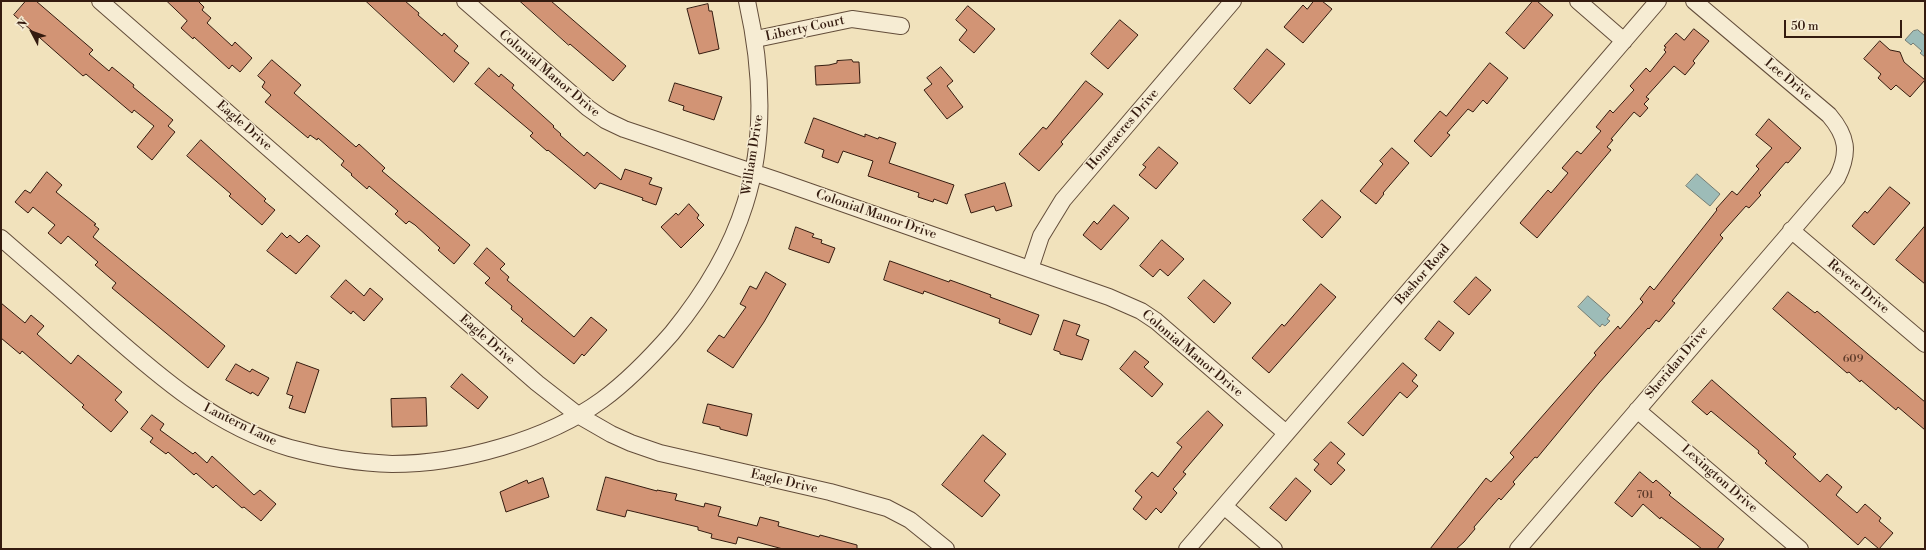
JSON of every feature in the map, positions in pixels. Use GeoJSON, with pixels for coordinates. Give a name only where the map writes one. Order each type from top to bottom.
{"type":"FeatureCollection","features":[{"type":"Feature","properties":{"kind":"street","name":"Eagle Drive"},"geometry":{"type":"LineString","coordinates":[[100,1],[537,383],[578,415],[611,434],[660,453],[830,492],[887,508],[910,520],[946,549]]}},
{"type":"Feature","properties":{"kind":"street","name":"Colonial Manor Drive"},"geometry":{"type":"LineString","coordinates":[[465,1],[588,108],[605,120],[624,129],[753,172],[1030,269],[1109,297],[1141,311],[1171,334],[1286,433]]}},
{"type":"Feature","properties":{"kind":"street","name":"William Drive"},"geometry":{"type":"LineString","coordinates":[[578,415],[601,401],[624,382],[660,346],[688,313],[714,274],[732,238],[745,203],[753,172],[759,130],[760,102],[756,39],[747,1]]}},
{"type":"Feature","properties":{"kind":"street","name":"Homeacres Drive"},"geometry":{"type":"LineString","coordinates":[[1030,269],[1041,236],[1062,200],[1233,1]]}},
{"type":"Feature","properties":{"kind":"street"},"geometry":{"type":"LineString","coordinates":[[1578,1],[1624,41]]}},
{"type":"Feature","properties":{"kind":"street","name":"Bashor Road"},"geometry":{"type":"LineString","coordinates":[[1187,549],[1658,1]]}},
{"type":"Feature","properties":{"kind":"street","name":"Lee Drive"},"geometry":{"type":"LineString","coordinates":[[1694,1],[1822,108],[1834,122],[1844,139],[1845,149],[1845,159],[1837,178]]}},
{"type":"Feature","properties":{"kind":"street","name":"Liberty Court"},"geometry":{"type":"LineString","coordinates":[[756,39],[852,19],[901,26]]}},
{"type":"Feature","properties":{"kind":"street","name":"Sheridan Drive"},"geometry":{"type":"LineString","coordinates":[[1518,549],[1837,178]]}},
{"type":"Feature","properties":{"kind":"street","name":"Revere Drive"},"geometry":{"type":"LineString","coordinates":[[1791,230],[1925,344]]}},
{"type":"Feature","properties":{"kind":"street","name":"Lantern Lane"},"geometry":{"type":"LineString","coordinates":[[1,238],[155,373],[184,395],[213,414],[252,433],[288,447],[340,460],[393,464],[447,459],[503,447],[541,434],[578,415]]}},
{"type":"Feature","properties":{"kind":"street","name":"Lexington Drive"},"geometry":{"type":"LineString","coordinates":[[1637,410],[1800,549]]}},
{"type":"Feature","properties":{"kind":"street"},"geometry":{"type":"LineString","coordinates":[[1224,506],[1274,549]]}},
{"type":"Feature","properties":{"kind":"water"},"geometry":{"type":"Polygon","coordinates":[[[1918,30],[1925,36],[1925,57],[1920,53],[1922,51],[1913,43],[1911,45],[1905,40],[1913,31],[1918,30]]]}},
{"type":"Feature","properties":{"kind":"water"},"geometry":{"type":"Polygon","coordinates":[[[1697,174],[1720,194],[1710,206],[1686,186],[1697,174]]]}},
{"type":"Feature","properties":{"kind":"water"},"geometry":{"type":"Polygon","coordinates":[[[1588,296],[1610,315],[1607,319],[1610,321],[1605,326],[1602,324],[1600,327],[1578,307],[1588,296]]]}},
{"type":"Feature","properties":{"kind":"building"},"geometry":{"type":"Polygon","coordinates":[[[26,1],[36,1],[93,50],[89,54],[109,71],[112,67],[134,85],[133,87],[173,120],[168,126],[175,132],[152,160],[137,147],[154,126],[134,110],[132,113],[86,74],[83,76],[14,15],[26,1]]]}},
{"type":"Feature","properties":{"kind":"building"},"geometry":{"type":"Polygon","coordinates":[[[167,1],[198,1],[204,7],[202,10],[211,18],[207,23],[232,46],[235,42],[252,58],[240,72],[232,65],[229,69],[194,37],[193,39],[181,28],[187,21],[167,1]]]}},
{"type":"Feature","properties":{"kind":"building"},"geometry":{"type":"Polygon","coordinates":[[[366,1],[405,1],[419,13],[418,15],[442,36],[444,33],[458,46],[454,51],[469,63],[454,82],[366,1]]]}},
{"type":"Feature","properties":{"kind":"building"},"geometry":{"type":"Polygon","coordinates":[[[520,1],[551,1],[626,66],[613,81],[570,44],[569,45],[520,1]]]}},
{"type":"Feature","properties":{"kind":"building"},"geometry":{"type":"Polygon","coordinates":[[[1314,1],[1322,1],[1332,9],[1303,43],[1284,27],[1303,5],[1307,9],[1314,1]]]}},
{"type":"Feature","properties":{"kind":"building"},"geometry":{"type":"Polygon","coordinates":[[[1533,1],[1537,1],[1553,15],[1524,49],[1506,33],[1533,1]]]}},
{"type":"Feature","properties":{"kind":"building"},"geometry":{"type":"Polygon","coordinates":[[[708,4],[709,11],[712,11],[719,49],[699,54],[687,9],[708,4]]]}},
{"type":"Feature","properties":{"kind":"building"},"geometry":{"type":"Polygon","coordinates":[[[968,6],[995,29],[974,53],[959,40],[967,30],[956,20],[968,6]]]}},
{"type":"Feature","properties":{"kind":"building"},"geometry":{"type":"Polygon","coordinates":[[[1120,20],[1138,35],[1108,69],[1091,54],[1120,20]]]}},
{"type":"Feature","properties":{"kind":"building"},"geometry":{"type":"Polygon","coordinates":[[[1694,29],[1709,41],[1693,61],[1695,63],[1685,75],[1674,66],[1646,97],[1649,99],[1644,104],[1648,108],[1640,117],[1634,112],[1611,139],[1613,140],[1607,147],[1611,150],[1537,238],[1520,223],[1548,190],[1551,193],[1568,173],[1562,168],[1577,151],[1581,154],[1601,131],[1596,127],[1610,110],[1613,113],[1634,90],[1630,86],[1646,68],[1650,72],[1666,52],[1664,50],[1666,47],[1664,46],[1676,33],[1684,40],[1694,29]]]}},
{"type":"Feature","properties":{"kind":"building"},"geometry":{"type":"Polygon","coordinates":[[[1880,41],[1890,50],[1900,52],[1904,62],[1925,80],[1910,97],[1896,85],[1891,90],[1878,78],[1881,74],[1864,59],[1880,41]]]}},
{"type":"Feature","properties":{"kind":"building"},"geometry":{"type":"Polygon","coordinates":[[[1267,49],[1285,64],[1250,104],[1234,89],[1267,49]]]}},
{"type":"Feature","properties":{"kind":"building"},"geometry":{"type":"Polygon","coordinates":[[[272,60],[301,85],[294,93],[356,147],[359,144],[385,168],[382,171],[470,245],[454,264],[438,250],[440,248],[415,225],[409,221],[406,224],[395,214],[398,211],[369,186],[367,189],[351,175],[352,174],[341,165],[344,161],[318,138],[317,140],[310,135],[308,138],[265,102],[271,95],[262,87],[265,82],[258,76],[272,60]]]}},
{"type":"Feature","properties":{"kind":"building"},"geometry":{"type":"Polygon","coordinates":[[[852,60],[853,62],[859,62],[860,83],[816,85],[815,66],[829,65],[837,63],[837,61],[852,60]]]}},
{"type":"Feature","properties":{"kind":"building"},"geometry":{"type":"Polygon","coordinates":[[[1490,63],[1508,78],[1487,104],[1483,100],[1473,112],[1468,109],[1447,133],[1450,135],[1431,157],[1414,141],[1440,111],[1446,116],[1490,63]]]}},
{"type":"Feature","properties":{"kind":"building"},"geometry":{"type":"Polygon","coordinates":[[[941,67],[953,81],[947,86],[963,107],[947,119],[924,90],[932,84],[927,78],[941,67]]]}},
{"type":"Feature","properties":{"kind":"building"},"geometry":{"type":"Polygon","coordinates":[[[489,68],[499,77],[501,74],[514,85],[512,88],[554,126],[553,127],[561,134],[560,135],[584,156],[587,152],[621,180],[625,169],[652,178],[649,184],[662,188],[656,205],[642,200],[643,198],[600,183],[595,189],[548,150],[547,151],[530,136],[533,133],[475,84],[489,68]]]}},
{"type":"Feature","properties":{"kind":"building"},"geometry":{"type":"Polygon","coordinates":[[[1086,81],[1103,94],[1061,142],[1063,144],[1039,171],[1019,154],[1043,127],[1046,129],[1086,81]]]}},
{"type":"Feature","properties":{"kind":"building"},"geometry":{"type":"Polygon","coordinates":[[[675,83],[722,97],[714,120],[683,110],[684,106],[669,101],[675,83]]]}},
{"type":"Feature","properties":{"kind":"building"},"geometry":{"type":"Polygon","coordinates":[[[814,118],[865,137],[865,134],[896,143],[889,163],[954,185],[947,204],[934,199],[933,202],[918,197],[919,193],[868,176],[873,161],[843,151],[838,163],[822,157],[824,150],[805,143],[814,118]]]}},
{"type":"Feature","properties":{"kind":"building"},"geometry":{"type":"Polygon","coordinates":[[[1769,119],[1801,148],[1788,163],[1786,162],[1759,193],[1761,195],[1749,208],[1746,206],[1720,235],[1723,238],[1672,301],[1675,303],[1659,322],[1656,320],[1649,329],[1648,328],[1599,383],[1537,458],[1535,457],[1513,482],[1515,484],[1501,500],[1499,498],[1474,527],[1475,529],[1464,542],[1456,549],[1430,549],[1486,478],[1491,482],[1514,457],[1510,453],[1596,355],[1594,353],[1618,326],[1620,329],[1643,302],[1640,299],[1650,286],[1654,290],[1717,210],[1716,209],[1732,191],[1737,195],[1759,169],[1756,166],[1772,148],[1756,135],[1769,119]]]}},
{"type":"Feature","properties":{"kind":"building"},"geometry":{"type":"Polygon","coordinates":[[[201,140],[266,199],[264,201],[275,210],[262,225],[229,196],[231,194],[187,156],[201,140]]]}},
{"type":"Feature","properties":{"kind":"building"},"geometry":{"type":"Polygon","coordinates":[[[1159,147],[1178,163],[1156,189],[1139,175],[1146,167],[1143,165],[1159,147]]]}},
{"type":"Feature","properties":{"kind":"building"},"geometry":{"type":"Polygon","coordinates":[[[1392,148],[1409,163],[1383,193],[1384,194],[1376,204],[1360,191],[1383,164],[1380,161],[1392,148]]]}},
{"type":"Feature","properties":{"kind":"building"},"geometry":{"type":"Polygon","coordinates":[[[47,172],[62,185],[56,192],[96,224],[94,225],[99,229],[93,237],[225,346],[208,368],[112,288],[116,283],[95,265],[98,262],[68,236],[61,244],[48,233],[55,225],[33,207],[28,213],[15,202],[25,190],[30,193],[47,172]]]}},
{"type":"Feature","properties":{"kind":"building"},"geometry":{"type":"Polygon","coordinates":[[[1005,183],[1012,206],[996,211],[994,206],[971,213],[965,195],[1005,183]]]}},
{"type":"Feature","properties":{"kind":"building"},"geometry":{"type":"Polygon","coordinates":[[[1890,187],[1910,203],[1874,245],[1852,226],[1865,211],[1867,213],[1890,187]]]}},
{"type":"Feature","properties":{"kind":"building"},"geometry":{"type":"Polygon","coordinates":[[[1322,200],[1341,217],[1322,238],[1303,220],[1322,200]]]}},
{"type":"Feature","properties":{"kind":"building"},"geometry":{"type":"Polygon","coordinates":[[[689,204],[699,215],[697,218],[704,225],[681,248],[661,227],[676,213],[678,215],[689,204]]]}},
{"type":"Feature","properties":{"kind":"building"},"geometry":{"type":"Polygon","coordinates":[[[1114,205],[1129,218],[1101,250],[1083,235],[1094,221],[1097,224],[1114,205]]]}},
{"type":"Feature","properties":{"kind":"building"},"geometry":{"type":"Polygon","coordinates":[[[1925,226],[1925,284],[1896,260],[1925,226]]]}},
{"type":"Feature","properties":{"kind":"building"},"geometry":{"type":"Polygon","coordinates":[[[796,227],[814,234],[812,237],[822,240],[821,243],[835,248],[829,263],[789,249],[796,227]]]}},
{"type":"Feature","properties":{"kind":"building"},"geometry":{"type":"Polygon","coordinates":[[[282,233],[287,238],[290,235],[299,243],[307,235],[320,246],[296,274],[267,251],[282,233]]]}},
{"type":"Feature","properties":{"kind":"building"},"geometry":{"type":"Polygon","coordinates":[[[1162,240],[1184,259],[1168,276],[1160,269],[1153,277],[1140,266],[1162,240]]]}},
{"type":"Feature","properties":{"kind":"building"},"geometry":{"type":"Polygon","coordinates":[[[487,248],[505,264],[500,269],[509,277],[507,280],[574,337],[591,317],[607,330],[584,356],[582,354],[574,364],[521,321],[523,319],[511,309],[512,306],[485,283],[490,278],[474,264],[487,248]]]}},
{"type":"Feature","properties":{"kind":"building"},"geometry":{"type":"Polygon","coordinates":[[[890,261],[949,282],[950,280],[1039,315],[1031,335],[999,323],[1000,319],[924,291],[923,294],[884,280],[890,261]]]}},
{"type":"Feature","properties":{"kind":"building"},"geometry":{"type":"Polygon","coordinates":[[[766,272],[786,284],[764,322],[733,368],[707,351],[719,335],[724,338],[746,307],[740,304],[750,286],[756,289],[766,272]]]}},
{"type":"Feature","properties":{"kind":"building"},"geometry":{"type":"Polygon","coordinates":[[[1476,277],[1491,290],[1469,315],[1454,302],[1476,277]]]}},
{"type":"Feature","properties":{"kind":"building"},"geometry":{"type":"Polygon","coordinates":[[[346,280],[364,296],[370,288],[383,299],[364,321],[353,311],[351,314],[331,297],[346,280]]]}},
{"type":"Feature","properties":{"kind":"building"},"geometry":{"type":"Polygon","coordinates":[[[1204,280],[1231,303],[1214,323],[1188,298],[1204,280]]]}},
{"type":"Feature","properties":{"kind":"building"},"geometry":{"type":"Polygon","coordinates":[[[1321,284],[1336,297],[1269,373],[1252,358],[1282,324],[1284,326],[1321,284]]]}},
{"type":"Feature","properties":{"kind":"building"},"geometry":{"type":"Polygon","coordinates":[[[1788,292],[1815,313],[1817,311],[1925,402],[1925,430],[1898,407],[1896,410],[1861,380],[1860,382],[1849,372],[1847,373],[1773,309],[1788,292]]]}},
{"type":"Feature","properties":{"kind":"building"},"geometry":{"type":"Polygon","coordinates":[[[1,303],[25,323],[31,315],[44,326],[37,334],[71,364],[78,355],[122,392],[115,400],[128,412],[111,432],[82,407],[84,405],[22,351],[20,354],[1,338],[1,303]]]}},
{"type":"Feature","properties":{"kind":"building"},"geometry":{"type":"Polygon","coordinates":[[[1064,320],[1080,325],[1076,335],[1089,340],[1082,360],[1060,354],[1060,352],[1054,350],[1064,320]]]}},
{"type":"Feature","properties":{"kind":"building"},"geometry":{"type":"Polygon","coordinates":[[[1439,321],[1454,333],[1440,351],[1425,339],[1439,321]]]}},
{"type":"Feature","properties":{"kind":"building"},"geometry":{"type":"Polygon","coordinates":[[[1135,351],[1149,362],[1144,367],[1163,384],[1152,397],[1120,369],[1135,351]]]}},
{"type":"Feature","properties":{"kind":"building"},"geometry":{"type":"Polygon","coordinates":[[[297,362],[319,370],[305,413],[289,408],[293,396],[287,394],[297,362]]]}},
{"type":"Feature","properties":{"kind":"building"},"geometry":{"type":"Polygon","coordinates":[[[1403,363],[1417,375],[1412,381],[1418,386],[1407,398],[1400,392],[1363,436],[1348,423],[1403,363]]]}},
{"type":"Feature","properties":{"kind":"building"},"geometry":{"type":"Polygon","coordinates":[[[236,364],[250,372],[252,369],[269,378],[258,396],[252,392],[251,394],[226,380],[236,364]]]}},
{"type":"Feature","properties":{"kind":"building"},"geometry":{"type":"Polygon","coordinates":[[[462,374],[488,397],[478,409],[451,387],[462,374]]]}},
{"type":"Feature","properties":{"kind":"building"},"geometry":{"type":"Polygon","coordinates":[[[1712,380],[1796,454],[1793,457],[1820,482],[1827,474],[1842,487],[1836,495],[1857,513],[1865,504],[1881,518],[1879,521],[1893,533],[1879,549],[1865,537],[1858,545],[1765,463],[1767,461],[1758,453],[1759,451],[1711,411],[1707,415],[1692,402],[1712,380]]]}},
{"type":"Feature","properties":{"kind":"building"},"geometry":{"type":"Polygon","coordinates":[[[426,398],[427,426],[392,427],[391,399],[426,398]]]}},
{"type":"Feature","properties":{"kind":"building"},"geometry":{"type":"Polygon","coordinates":[[[708,404],[752,414],[747,436],[703,423],[708,404]]]}},
{"type":"Feature","properties":{"kind":"building"},"geometry":{"type":"Polygon","coordinates":[[[1208,411],[1223,425],[1183,472],[1186,474],[1173,489],[1177,493],[1161,513],[1156,508],[1146,520],[1133,509],[1142,497],[1135,491],[1152,472],[1158,477],[1182,447],[1177,443],[1208,411]]]}},
{"type":"Feature","properties":{"kind":"building"},"geometry":{"type":"Polygon","coordinates":[[[152,415],[164,424],[160,430],[193,454],[195,452],[207,463],[212,456],[254,495],[260,490],[276,504],[261,521],[244,507],[242,508],[216,485],[213,488],[196,473],[194,475],[168,452],[166,454],[150,442],[153,438],[141,429],[152,415]]]}},
{"type":"Feature","properties":{"kind":"building"},"geometry":{"type":"Polygon","coordinates":[[[983,435],[1006,454],[984,481],[1000,495],[982,517],[942,485],[983,435]]]}},
{"type":"Feature","properties":{"kind":"building"},"geometry":{"type":"Polygon","coordinates":[[[1331,442],[1345,454],[1337,463],[1345,470],[1331,485],[1314,470],[1319,464],[1314,460],[1331,442]]]}},
{"type":"Feature","properties":{"kind":"building"},"geometry":{"type":"Polygon","coordinates":[[[1640,472],[1653,483],[1656,480],[1671,493],[1669,495],[1724,539],[1717,549],[1702,549],[1661,517],[1660,519],[1643,504],[1632,517],[1615,503],[1640,472]]]}},
{"type":"Feature","properties":{"kind":"building"},"geometry":{"type":"Polygon","coordinates":[[[606,477],[657,491],[677,494],[675,500],[704,507],[705,503],[721,507],[718,516],[757,526],[760,517],[779,522],[778,526],[857,545],[857,549],[783,549],[738,537],[736,544],[711,538],[712,534],[698,530],[698,527],[627,510],[625,517],[597,510],[606,477]]]}},
{"type":"Feature","properties":{"kind":"building"},"geometry":{"type":"Polygon","coordinates":[[[543,478],[549,497],[506,512],[500,492],[527,480],[528,483],[543,478]]]}},
{"type":"Feature","properties":{"kind":"building"},"geometry":{"type":"Polygon","coordinates":[[[1296,478],[1311,491],[1286,521],[1270,508],[1296,478]]]}}]}
